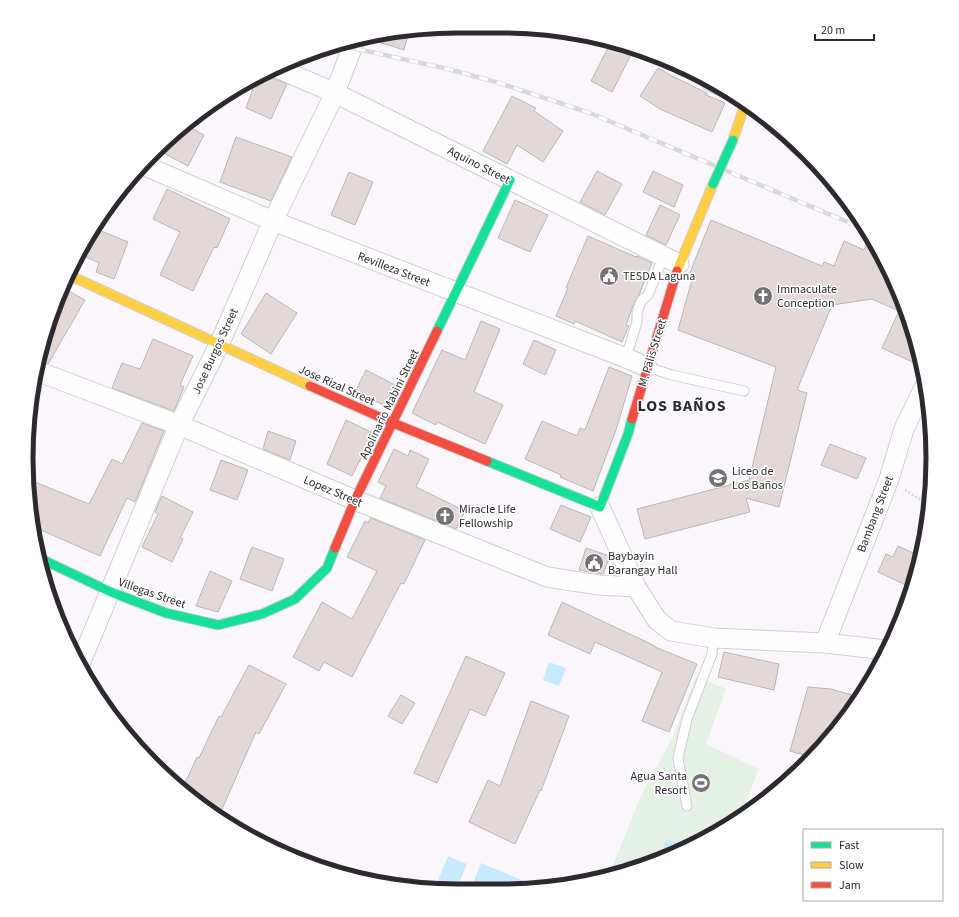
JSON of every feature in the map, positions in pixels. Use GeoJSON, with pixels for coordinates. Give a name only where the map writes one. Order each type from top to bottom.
{"type":"FeatureCollection","features":[{"type":"Feature","properties":{"kind":"main road","name":"M. Palis Street"},"geometry":{"type":"LineString","coordinates":[[600,507],[628,434],[647,367],[671,261],[713,184],[733,140],[743,109]]}},
{"type":"Feature","properties":{"kind":"main road","name":"Apolinario Mabini Street"},"geometry":{"type":"LineString","coordinates":[[262,614],[295,599],[327,568],[355,500],[510,180]]}},
{"type":"Feature","properties":{"kind":"main road","name":"Jose Rizal Street"},"geometry":{"type":"LineString","coordinates":[[74,277],[219,345],[393,423],[600,507]]}},
{"type":"Feature","properties":{"kind":"main road","name":"Villegas Street"},"geometry":{"type":"LineString","coordinates":[[45,561],[111,592],[166,613],[218,625],[262,614]]}},
{"type":"Feature","properties":{"kind":"street","name":"Jose Burgos Street"},"geometry":{"type":"LineString","coordinates":[[83,658],[179,425],[219,345],[273,221],[335,93],[354,46]]}},
{"type":"Feature","properties":{"kind":"street","name":"Aquino Street"},"geometry":{"type":"LineString","coordinates":[[283,71],[335,93],[671,261]]}},
{"type":"Feature","properties":{"kind":"street","name":"Revilleza Street"},"geometry":{"type":"LineString","coordinates":[[149,168],[273,221],[647,367]]}},
{"type":"Feature","properties":{"kind":"street","name":"Lopez Street"},"geometry":{"type":"LineString","coordinates":[[42,373],[179,425],[355,500],[547,577],[599,585],[636,587]]}},
{"type":"Feature","properties":{"kind":"street","name":"Bambang Street"},"geometry":{"type":"LineString","coordinates":[[825,643],[889,479],[904,429],[921,395]]}},
{"type":"Feature","properties":{"kind":"street"},"geometry":{"type":"LineString","coordinates":[[600,507],[636,587],[657,620],[671,632],[714,638],[825,643],[881,649]]}},
{"type":"Feature","properties":{"kind":"lane"},"geometry":{"type":"LineString","coordinates":[[626,358],[637,322],[639,306],[671,261]]}},
{"type":"Feature","properties":{"kind":"lane"},"geometry":{"type":"LineString","coordinates":[[647,367],[672,375],[744,391]]}},
{"type":"Feature","properties":{"kind":"lane"},"geometry":{"type":"LineString","coordinates":[[687,806],[678,758],[687,719],[712,654],[714,638]]}},
{"type":"Feature","properties":{"kind":"path"},"geometry":{"type":"LineString","coordinates":[[889,479],[923,502]]}},
{"type":"Feature","properties":{"kind":"shaded area","name":"Agua Santa Resort"},"geometry":{"type":"Polygon","coordinates":[[[696,676],[726,689],[706,744],[759,769],[744,807],[689,840],[663,852],[611,870],[641,796],[674,734],[696,676]]]}},
{"type":"Feature","properties":{"kind":"water"},"geometry":{"type":"Polygon","coordinates":[[[549,662],[566,668],[559,686],[543,680],[549,662]]]}},
{"type":"Feature","properties":{"kind":"water"},"geometry":{"type":"Polygon","coordinates":[[[666,839],[681,844],[663,852],[662,852],[666,839]]]}},
{"type":"Feature","properties":{"kind":"water"},"geometry":{"type":"Polygon","coordinates":[[[448,856],[467,864],[459,884],[437,883],[448,856]]]}},
{"type":"Feature","properties":{"kind":"water"},"geometry":{"type":"Polygon","coordinates":[[[481,863],[528,883],[500,884],[472,884],[481,863]]]}},
{"type":"Feature","properties":{"kind":"building"},"geometry":{"type":"Polygon","coordinates":[[[408,37],[404,50],[375,41],[408,37]]]}},
{"type":"Feature","properties":{"kind":"building"},"geometry":{"type":"Polygon","coordinates":[[[609,46],[631,54],[612,92],[591,81],[609,46]]]}},
{"type":"Feature","properties":{"kind":"building"},"geometry":{"type":"Polygon","coordinates":[[[658,68],[707,93],[706,95],[725,103],[712,132],[660,109],[640,96],[658,68]]]}},
{"type":"Feature","properties":{"kind":"building"},"geometry":{"type":"Polygon","coordinates":[[[270,77],[287,84],[271,119],[246,108],[254,86],[270,77]]]}},
{"type":"Feature","properties":{"kind":"building"},"geometry":{"type":"Polygon","coordinates":[[[512,96],[536,108],[534,111],[563,131],[543,162],[517,145],[507,164],[483,151],[512,96]]]}},
{"type":"Feature","properties":{"kind":"building"},"geometry":{"type":"Polygon","coordinates":[[[191,128],[204,135],[188,166],[163,153],[191,128]]]}},
{"type":"Feature","properties":{"kind":"building"},"geometry":{"type":"Polygon","coordinates":[[[236,137],[292,157],[271,201],[220,182],[236,137]]]}},
{"type":"Feature","properties":{"kind":"building"},"geometry":{"type":"Polygon","coordinates":[[[597,171],[622,184],[605,215],[580,202],[597,171]]]}},
{"type":"Feature","properties":{"kind":"building"},"geometry":{"type":"Polygon","coordinates":[[[653,171],[683,185],[674,207],[643,192],[653,171]]]}},
{"type":"Feature","properties":{"kind":"building"},"geometry":{"type":"Polygon","coordinates":[[[349,172],[373,182],[355,225],[331,215],[349,172]]]}},
{"type":"Feature","properties":{"kind":"building"},"geometry":{"type":"Polygon","coordinates":[[[167,189],[230,219],[217,248],[214,247],[193,291],[160,275],[180,232],[153,219],[167,189]]]}},
{"type":"Feature","properties":{"kind":"building"},"geometry":{"type":"Polygon","coordinates":[[[515,200],[548,215],[530,252],[498,238],[515,200]]]}},
{"type":"Feature","properties":{"kind":"building"},"geometry":{"type":"Polygon","coordinates":[[[660,205],[680,215],[666,245],[646,235],[660,205]]]}},
{"type":"Feature","properties":{"kind":"building"},"geometry":{"type":"Polygon","coordinates":[[[711,220],[822,266],[824,262],[834,266],[844,241],[864,250],[867,242],[894,296],[912,348],[915,363],[882,348],[899,311],[872,299],[832,305],[797,390],[807,393],[779,507],[746,498],[750,512],[645,539],[637,509],[749,480],[776,367],[678,330],[693,276],[689,275],[711,220]]]}},
{"type":"Feature","properties":{"kind":"building"},"geometry":{"type":"Polygon","coordinates":[[[100,230],[128,242],[114,279],[96,272],[99,263],[84,256],[100,230]]]}},
{"type":"Feature","properties":{"kind":"building","name":"TESDA Laguna"},"geometry":{"type":"Polygon","coordinates":[[[588,236],[652,263],[639,295],[634,303],[626,325],[629,326],[622,342],[575,321],[574,324],[556,316],[588,236]]]}},
{"type":"Feature","properties":{"kind":"building"},"geometry":{"type":"Polygon","coordinates":[[[68,290],[85,300],[48,364],[44,363],[47,348],[68,290]]]}},
{"type":"Feature","properties":{"kind":"building"},"geometry":{"type":"Polygon","coordinates":[[[266,293],[297,313],[271,354],[241,334],[266,293]]]}},
{"type":"Feature","properties":{"kind":"building"},"geometry":{"type":"Polygon","coordinates":[[[481,321],[500,329],[474,392],[503,405],[485,444],[437,422],[436,425],[412,413],[442,350],[465,360],[481,321]]]}},
{"type":"Feature","properties":{"kind":"building"},"geometry":{"type":"Polygon","coordinates":[[[153,339],[193,356],[180,385],[184,387],[174,411],[112,388],[122,363],[140,369],[153,339]]]}},
{"type":"Feature","properties":{"kind":"building"},"geometry":{"type":"Polygon","coordinates":[[[534,340],[556,350],[545,375],[523,364],[534,340]]]}},
{"type":"Feature","properties":{"kind":"building"},"geometry":{"type":"Polygon","coordinates":[[[609,367],[632,376],[616,430],[593,491],[560,477],[561,475],[525,459],[542,421],[577,436],[580,428],[585,430],[609,367]]]}},
{"type":"Feature","properties":{"kind":"building"},"geometry":{"type":"Polygon","coordinates":[[[366,370],[397,386],[386,406],[355,392],[366,370]]]}},
{"type":"Feature","properties":{"kind":"building"},"geometry":{"type":"Polygon","coordinates":[[[346,420],[371,432],[369,437],[371,438],[352,476],[327,464],[346,420]]]}},
{"type":"Feature","properties":{"kind":"building"},"geometry":{"type":"Polygon","coordinates":[[[142,423],[164,431],[135,502],[127,498],[100,556],[39,529],[34,486],[35,482],[89,504],[112,459],[122,464],[142,423]]]}},
{"type":"Feature","properties":{"kind":"building"},"geometry":{"type":"Polygon","coordinates":[[[268,431],[296,441],[290,460],[263,449],[268,431]]]}},
{"type":"Feature","properties":{"kind":"building"},"geometry":{"type":"Polygon","coordinates":[[[830,444],[866,458],[857,479],[821,465],[830,444]]]}},
{"type":"Feature","properties":{"kind":"building"},"geometry":{"type":"Polygon","coordinates":[[[394,449],[408,456],[410,450],[429,459],[416,487],[465,511],[456,529],[380,498],[386,486],[378,482],[394,449]]]}},
{"type":"Feature","properties":{"kind":"building"},"geometry":{"type":"Polygon","coordinates":[[[221,460],[248,470],[237,500],[210,490],[221,460]]]}},
{"type":"Feature","properties":{"kind":"building"},"geometry":{"type":"Polygon","coordinates":[[[162,496],[193,512],[180,538],[183,539],[172,562],[142,547],[158,514],[155,512],[162,496]]]}},
{"type":"Feature","properties":{"kind":"building"},"geometry":{"type":"Polygon","coordinates":[[[561,505],[591,517],[580,542],[550,529],[561,505]]]}},
{"type":"Feature","properties":{"kind":"building"},"geometry":{"type":"Polygon","coordinates":[[[371,518],[425,540],[404,584],[401,583],[352,677],[324,662],[319,671],[293,657],[322,602],[352,619],[377,571],[347,557],[365,521],[368,523],[371,518]]]}},
{"type":"Feature","properties":{"kind":"building"},"geometry":{"type":"Polygon","coordinates":[[[898,546],[915,554],[906,585],[878,572],[886,554],[893,557],[898,546]]]}},
{"type":"Feature","properties":{"kind":"building"},"geometry":{"type":"Polygon","coordinates":[[[252,547],[284,559],[272,591],[240,579],[252,547]]]}},
{"type":"Feature","properties":{"kind":"building","name":"Baybayin Barangay Hall"},"geometry":{"type":"Polygon","coordinates":[[[586,548],[610,556],[603,574],[579,570],[586,548]]]}},
{"type":"Feature","properties":{"kind":"building"},"geometry":{"type":"Polygon","coordinates":[[[210,571],[232,581],[218,612],[196,606],[210,571]]]}},
{"type":"Feature","properties":{"kind":"building"},"geometry":{"type":"Polygon","coordinates":[[[562,602],[655,647],[697,664],[669,732],[642,721],[662,672],[595,642],[590,654],[548,635],[562,602]]]}},
{"type":"Feature","properties":{"kind":"building"},"geometry":{"type":"Polygon","coordinates":[[[724,652],[779,664],[774,690],[718,677],[724,652]]]}},
{"type":"Feature","properties":{"kind":"building"},"geometry":{"type":"Polygon","coordinates":[[[466,656],[505,673],[485,716],[470,709],[437,783],[414,773],[466,656]]]}},
{"type":"Feature","properties":{"kind":"building"},"geometry":{"type":"Polygon","coordinates":[[[249,665],[286,684],[259,734],[256,732],[221,811],[199,796],[187,786],[188,784],[185,783],[219,716],[221,717],[249,665]]]}},
{"type":"Feature","properties":{"kind":"building"},"geometry":{"type":"Polygon","coordinates":[[[808,687],[831,689],[854,695],[838,718],[805,755],[790,751],[808,687]]]}},
{"type":"Feature","properties":{"kind":"building"},"geometry":{"type":"Polygon","coordinates":[[[401,695],[415,703],[402,724],[388,716],[401,695]]]}},
{"type":"Feature","properties":{"kind":"building"},"geometry":{"type":"Polygon","coordinates":[[[531,701],[569,716],[541,791],[540,790],[515,844],[469,822],[488,780],[500,786],[531,701]]]}},
{"type":"Feature","properties":{"kind":"railway"},"geometry":{"type":"LineString","coordinates":[[348,47],[448,69],[496,82],[590,113],[856,226]]}},
{"type":"Feature","properties":{"kind":"traffic: fast"},"geometry":{"type":"LineString","coordinates":[[713,184],[733,140]]}},
{"type":"Feature","properties":{"kind":"traffic: fast"},"geometry":{"type":"LineString","coordinates":[[437,331],[510,180]]}},
{"type":"Feature","properties":{"kind":"traffic: fast"},"geometry":{"type":"LineString","coordinates":[[487,461],[600,507],[628,434],[632,419]]}},
{"type":"Feature","properties":{"kind":"traffic: fast"},"geometry":{"type":"LineString","coordinates":[[45,561],[111,592],[166,613],[218,625],[262,614],[295,599],[327,568],[335,548]]}},
{"type":"Feature","properties":{"kind":"traffic: slow"},"geometry":{"type":"LineString","coordinates":[[733,140],[743,109]]}},
{"type":"Feature","properties":{"kind":"traffic: slow"},"geometry":{"type":"LineString","coordinates":[[677,271],[713,184]]}},
{"type":"Feature","properties":{"kind":"traffic: slow"},"geometry":{"type":"LineString","coordinates":[[74,277],[310,386]]}},
{"type":"Feature","properties":{"kind":"traffic: jam"},"geometry":{"type":"LineString","coordinates":[[632,419],[677,271]]}},
{"type":"Feature","properties":{"kind":"traffic: jam"},"geometry":{"type":"LineString","coordinates":[[335,548],[355,500],[437,331]]}},
{"type":"Feature","properties":{"kind":"traffic: jam"},"geometry":{"type":"LineString","coordinates":[[310,386],[393,423],[487,461]]}},
{"type":"Feature","properties":{"kind":"place","name":"TESDA Laguna"},"geometry":{"type":"Point","coordinates":[609,276]}},
{"type":"Feature","properties":{"kind":"place","name":"Immaculate Conception"},"geometry":{"type":"Point","coordinates":[763,296]}},
{"type":"Feature","properties":{"kind":"place","name":"Liceo de Los Baños"},"geometry":{"type":"Point","coordinates":[718,478]}},
{"type":"Feature","properties":{"kind":"place","name":"Miracle Life Fellowship"},"geometry":{"type":"Point","coordinates":[445,516]}},
{"type":"Feature","properties":{"kind":"place","name":"Baybayin Barangay Hall"},"geometry":{"type":"Point","coordinates":[594,563]}},
{"type":"Feature","properties":{"kind":"place","name":"Agua Santa Resort"},"geometry":{"type":"Point","coordinates":[701,783]}},
{"type":"Feature","properties":{"kind":"district","name":"LOS BAÑOS"},"geometry":{"type":"Point","coordinates":[682,405]}}]}
